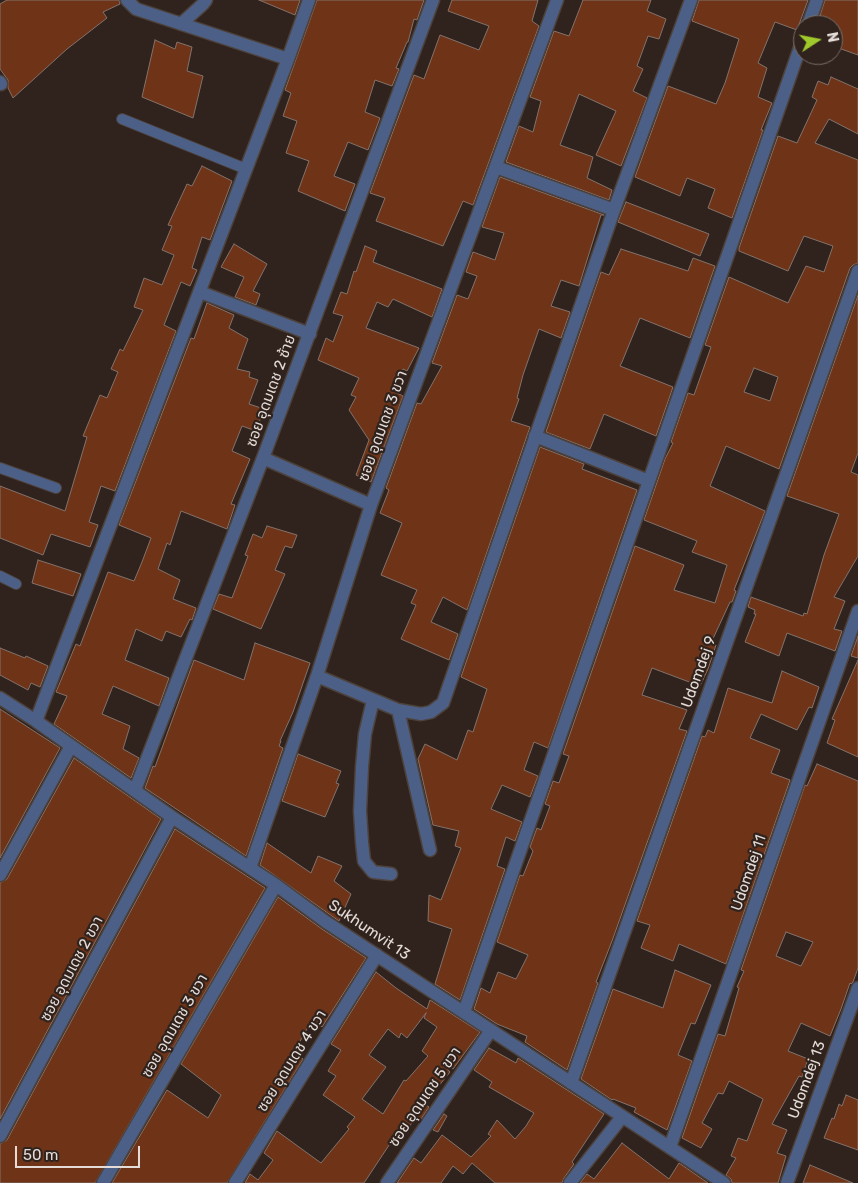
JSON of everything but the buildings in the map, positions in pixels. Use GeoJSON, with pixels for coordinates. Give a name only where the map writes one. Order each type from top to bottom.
{"type":"FeatureCollection","features":[{"type":"Feature","properties":{"kind":"street"},"geometry":{"type":"LineString","coordinates":[[127,0],[136,9],[288,59]]}},
{"type":"Feature","properties":{"kind":"street"},"geometry":{"type":"LineString","coordinates":[[181,24],[206,0]]}},
{"type":"Feature","properties":{"kind":"street"},"geometry":{"type":"LineString","coordinates":[[36,721],[309,0]]}},
{"type":"Feature","properties":{"kind":"street","name":"ซอย อุดมเดช 2 ซ้าย"},"geometry":{"type":"LineString","coordinates":[[135,790],[310,334],[433,0]]}},
{"type":"Feature","properties":{"kind":"street","name":"ซอย อุดมเดช 3 ขวา"},"geometry":{"type":"LineString","coordinates":[[250,868],[317,676],[371,505],[557,0]]}},
{"type":"Feature","properties":{"kind":"street"},"geometry":{"type":"LineString","coordinates":[[317,676],[398,710],[421,714],[431,712],[443,703],[614,210],[691,0]]}},
{"type":"Feature","properties":{"kind":"street"},"geometry":{"type":"LineString","coordinates":[[812,15],[817,0]]}},
{"type":"Feature","properties":{"kind":"street"},"geometry":{"type":"LineString","coordinates":[[464,1012],[794,65]]}},
{"type":"Feature","properties":{"kind":"street"},"geometry":{"type":"LineString","coordinates":[[496,167],[614,210]]}},
{"type":"Feature","properties":{"kind":"street","name":"Udomdej 9"},"geometry":{"type":"LineString","coordinates":[[571,1082],[858,271]]}},
{"type":"Feature","properties":{"kind":"street"},"geometry":{"type":"LineString","coordinates":[[200,292],[310,334]]}},
{"type":"Feature","properties":{"kind":"street"},"geometry":{"type":"LineString","coordinates":[[536,436],[649,481]]}},
{"type":"Feature","properties":{"kind":"street"},"geometry":{"type":"LineString","coordinates":[[263,458],[371,505]]}},
{"type":"Feature","properties":{"kind":"street","name":"Udomdej 11"},"geometry":{"type":"LineString","coordinates":[[670,1146],[858,611]]}},
{"type":"Feature","properties":{"kind":"street","name":"Sukhumvit 13"},"geometry":{"type":"LineString","coordinates":[[0,698],[36,721],[172,817],[276,885],[326,922],[724,1183]]}},
{"type":"Feature","properties":{"kind":"street"},"geometry":{"type":"LineString","coordinates":[[373,700],[365,734],[362,767],[360,811],[364,861],[373,872],[392,874]]}},
{"type":"Feature","properties":{"kind":"street"},"geometry":{"type":"LineString","coordinates":[[398,710],[430,850]]}},
{"type":"Feature","properties":{"kind":"street"},"geometry":{"type":"LineString","coordinates":[[0,875],[71,746]]}},
{"type":"Feature","properties":{"kind":"street","name":"ซอย อุดมเดช 2 ขวา"},"geometry":{"type":"LineString","coordinates":[[0,1136],[172,817]]}},
{"type":"Feature","properties":{"kind":"street","name":"ซอย อุดมเดช 3 ขวา"},"geometry":{"type":"LineString","coordinates":[[103,1183],[276,885]]}},
{"type":"Feature","properties":{"kind":"street","name":"ซอย อุดมเดช 4 ขวา"},"geometry":{"type":"LineString","coordinates":[[235,1183],[378,955]]}},
{"type":"Feature","properties":{"kind":"street","name":"Udomdej 13"},"geometry":{"type":"LineString","coordinates":[[787,1183],[858,988]]}},
{"type":"Feature","properties":{"kind":"street","name":"ซอย อุดมเดช 5 ขวา"},"geometry":{"type":"LineString","coordinates":[[387,1183],[491,1030]]}},
{"type":"Feature","properties":{"kind":"street"},"geometry":{"type":"LineString","coordinates":[[570,1183],[622,1117]]}},
{"type":"Feature","properties":{"kind":"lane"},"geometry":{"type":"LineString","coordinates":[[122,119],[246,169]]}},
{"type":"Feature","properties":{"kind":"lane"},"geometry":{"type":"LineString","coordinates":[[0,468],[56,488]]}},
{"type":"Feature","properties":{"kind":"lane"},"geometry":{"type":"LineString","coordinates":[[0,576],[16,584]]}}]}
